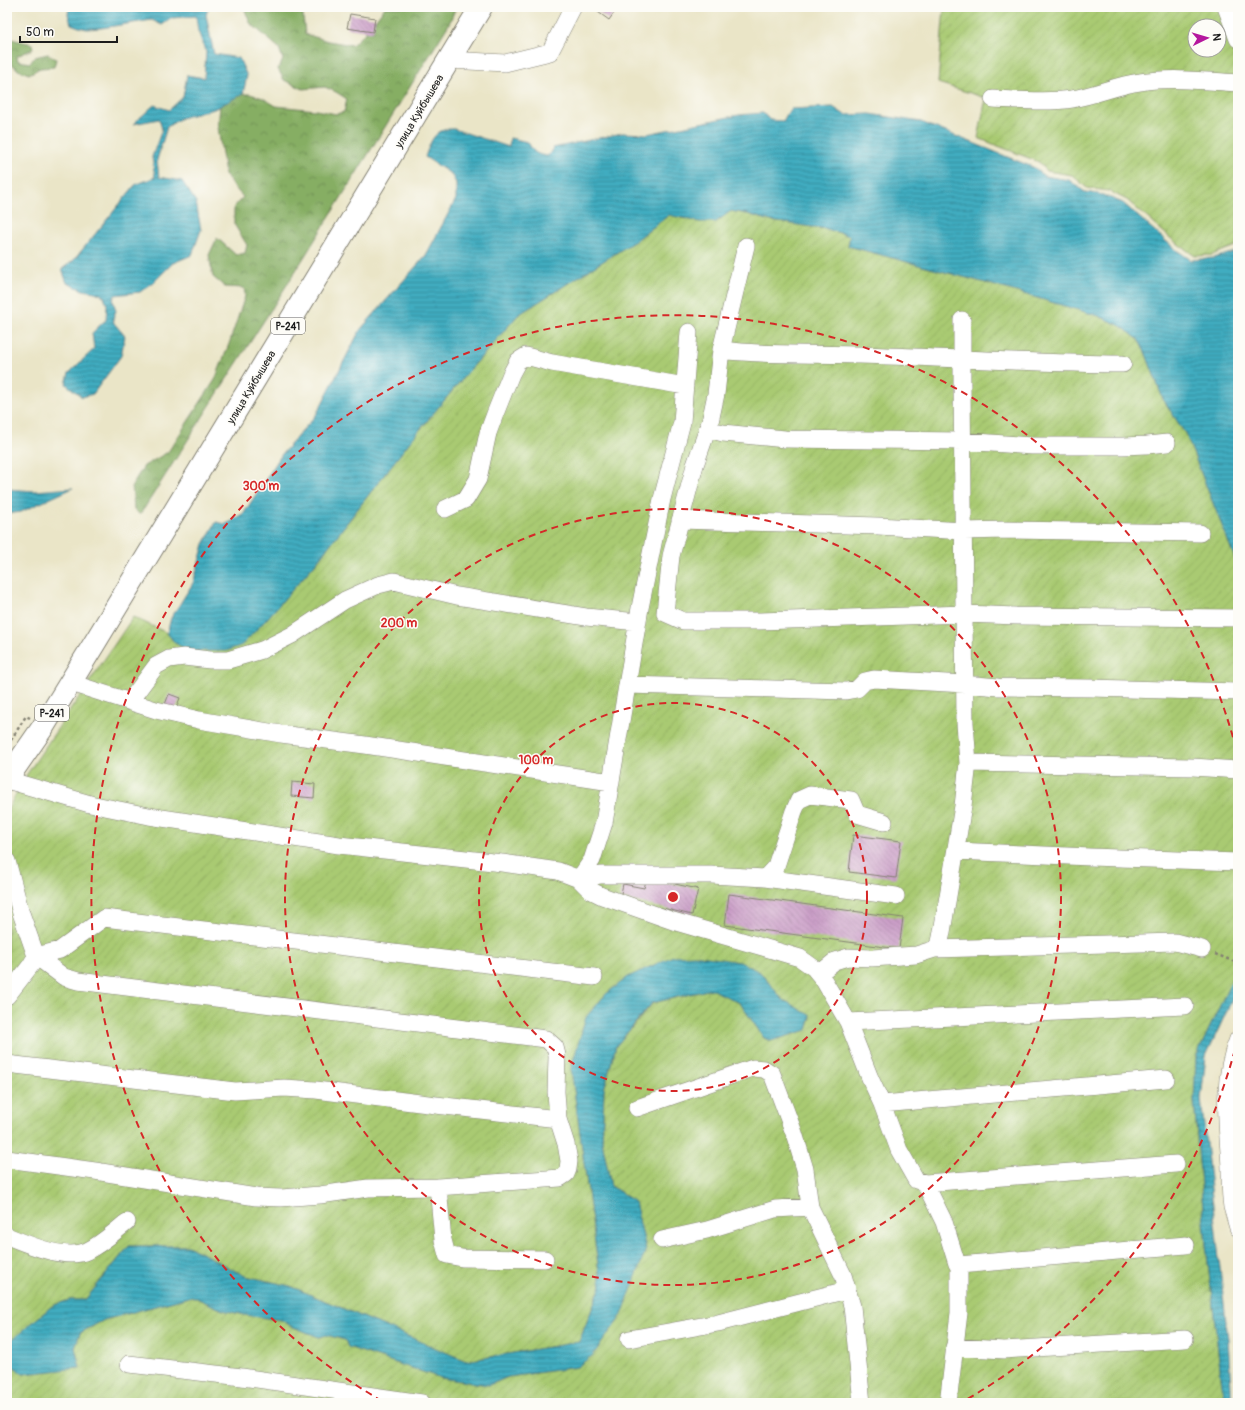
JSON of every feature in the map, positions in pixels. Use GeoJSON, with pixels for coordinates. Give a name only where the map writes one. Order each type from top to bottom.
{"type":"FeatureCollection","features":[{"type":"Feature","properties":{"kind":"highway","name":"улица Куйбышева"},"geometry":{"type":"LineString","coordinates":[[71,683],[481,7]]}},
{"type":"Feature","properties":{"kind":"highway","name":"Р-241"},"geometry":{"type":"LineString","coordinates":[[7,779],[71,683]]}},
{"type":"Feature","properties":{"kind":"street"},"geometry":{"type":"LineString","coordinates":[[450,60],[505,63],[550,52],[573,7]]}},
{"type":"Feature","properties":{"kind":"street"},"geometry":{"type":"LineString","coordinates":[[1226,7],[1238,39]]}},
{"type":"Feature","properties":{"kind":"street"},"geometry":{"type":"LineString","coordinates":[[993,99],[1050,101],[1072,99],[1125,84],[1170,79],[1238,83]]}},
{"type":"Feature","properties":{"kind":"street"},"geometry":{"type":"LineString","coordinates":[[746,246],[721,350],[716,394],[707,429],[695,465],[671,556],[665,601],[665,613],[683,621],[760,621],[965,614],[1016,616],[1238,618]]}},
{"type":"Feature","properties":{"kind":"street"},"geometry":{"type":"LineString","coordinates":[[935,949],[940,942],[942,932],[956,851],[968,762],[965,684],[962,320]]}},
{"type":"Feature","properties":{"kind":"street"},"geometry":{"type":"LineString","coordinates":[[579,879],[592,860],[604,823],[638,622],[662,499],[682,422],[689,332]]}},
{"type":"Feature","properties":{"kind":"street"},"geometry":{"type":"LineString","coordinates":[[721,350],[744,353],[1123,364]]}},
{"type":"Feature","properties":{"kind":"street"},"geometry":{"type":"LineString","coordinates":[[445,509],[466,499],[478,479],[488,433],[510,374],[518,361],[526,356],[552,363],[685,386]]}},
{"type":"Feature","properties":{"kind":"street"},"geometry":{"type":"LineString","coordinates":[[707,429],[722,433],[785,439],[963,441],[1032,446],[1129,446],[1167,443]]}},
{"type":"Feature","properties":{"kind":"street"},"geometry":{"type":"LineString","coordinates":[[680,520],[878,526],[964,531],[1005,530],[1200,533]]}},
{"type":"Feature","properties":{"kind":"street"},"geometry":{"type":"LineString","coordinates":[[130,701],[156,666],[169,659],[184,657],[210,660],[228,660],[262,650],[292,635],[345,600],[378,585],[394,582],[457,596],[586,617],[638,622]]}},
{"type":"Feature","properties":{"kind":"street"},"geometry":{"type":"LineString","coordinates":[[627,685],[846,691],[857,689],[865,681],[874,679],[998,687],[1238,692]]}},
{"type":"Feature","properties":{"kind":"street"},"geometry":{"type":"LineString","coordinates":[[71,683],[156,710],[199,720],[266,732],[611,782]]}},
{"type":"Feature","properties":{"kind":"street"},"geometry":{"type":"LineString","coordinates":[[968,762],[1193,767],[1238,770]]}},
{"type":"Feature","properties":{"kind":"street"},"geometry":{"type":"LineString","coordinates":[[7,779],[90,804],[149,816],[338,845],[502,863],[558,871],[579,879],[590,890],[602,896],[673,920],[800,958],[814,968],[819,974],[848,1022],[882,1104],[899,1150],[916,1180],[925,1183],[1176,1164]]}},
{"type":"Feature","properties":{"kind":"street"},"geometry":{"type":"LineString","coordinates":[[765,878],[776,866],[794,811],[800,800],[810,795],[851,800],[857,814],[884,822]]}},
{"type":"Feature","properties":{"kind":"street"},"geometry":{"type":"LineString","coordinates":[[956,851],[1098,858],[1238,862]]}},
{"type":"Feature","properties":{"kind":"street"},"geometry":{"type":"LineString","coordinates":[[7,861],[21,913],[36,956],[64,977],[78,981],[546,1039],[555,1047],[557,1055],[556,1092],[558,1119],[566,1144],[569,1161],[566,1174],[560,1178],[438,1187],[368,1188],[320,1195],[281,1198],[256,1197],[95,1170],[7,1159]]}},
{"type":"Feature","properties":{"kind":"street"},"geometry":{"type":"LineString","coordinates":[[579,879],[609,875],[711,875],[765,878],[896,896]]}},
{"type":"Feature","properties":{"kind":"street"},"geometry":{"type":"LineString","coordinates":[[7,996],[31,965],[36,956],[60,950],[104,918],[594,977]]}},
{"type":"Feature","properties":{"kind":"street"},"geometry":{"type":"LineString","coordinates":[[819,974],[836,962],[848,957],[872,958],[916,955],[935,949],[1175,942],[1202,949]]}},
{"type":"Feature","properties":{"kind":"street"},"geometry":{"type":"LineString","coordinates":[[848,1022],[1185,1006]]}},
{"type":"Feature","properties":{"kind":"street"},"geometry":{"type":"LineString","coordinates":[[1238,1039],[1233,1050],[1226,1092],[1227,1130],[1234,1166],[1232,1207],[1238,1228]]}},
{"type":"Feature","properties":{"kind":"street"},"geometry":{"type":"LineString","coordinates":[[7,1064],[235,1090],[284,1088],[316,1090],[558,1119]]}},
{"type":"Feature","properties":{"kind":"street"},"geometry":{"type":"LineString","coordinates":[[637,1108],[753,1068],[768,1071],[774,1078],[805,1169],[810,1208],[842,1275],[852,1306],[862,1403]]}},
{"type":"Feature","properties":{"kind":"street"},"geometry":{"type":"LineString","coordinates":[[882,1104],[1166,1079]]}},
{"type":"Feature","properties":{"kind":"street"},"geometry":{"type":"LineString","coordinates":[[925,1183],[944,1222],[957,1264],[959,1265],[959,1313],[948,1403]]}},
{"type":"Feature","properties":{"kind":"street"},"geometry":{"type":"LineString","coordinates":[[438,1187],[447,1255],[462,1258],[545,1259]]}},
{"type":"Feature","properties":{"kind":"street"},"geometry":{"type":"LineString","coordinates":[[662,1240],[707,1230],[775,1208],[810,1208]]}},
{"type":"Feature","properties":{"kind":"street"},"geometry":{"type":"LineString","coordinates":[[7,1236],[37,1249],[68,1254],[86,1252],[127,1222]]}},
{"type":"Feature","properties":{"kind":"street"},"geometry":{"type":"LineString","coordinates":[[959,1265],[1186,1245]]}},
{"type":"Feature","properties":{"kind":"street"},"geometry":{"type":"LineString","coordinates":[[629,1339],[718,1322],[847,1290]]}},
{"type":"Feature","properties":{"kind":"street"},"geometry":{"type":"LineString","coordinates":[[954,1347],[1004,1350],[1185,1339]]}},
{"type":"Feature","properties":{"kind":"street"},"geometry":{"type":"LineString","coordinates":[[129,1364],[242,1377],[422,1403]]}},
{"type":"Feature","properties":{"kind":"path"},"geometry":{"type":"LineString","coordinates":[[1224,956],[1238,963]]}},
{"type":"Feature","properties":{"kind":"green space"},"geometry":{"type":"Polygon","coordinates":[[[247,7],[302,7],[305,34],[328,41],[352,45],[367,31],[385,7],[456,7],[449,24],[290,280],[140,515],[134,509],[132,485],[144,466],[168,452],[215,380],[245,296],[244,288],[225,287],[213,277],[209,255],[217,238],[236,255],[245,253],[247,245],[234,224],[234,207],[243,197],[225,174],[218,127],[220,106],[243,94],[250,94],[263,98],[276,106],[316,110],[336,114],[344,112],[347,99],[325,87],[303,89],[284,80],[278,69],[283,60],[279,48],[250,23],[245,10],[247,7]]]}},
{"type":"Feature","properties":{"kind":"green space"},"geometry":{"type":"Polygon","coordinates":[[[944,7],[1238,7],[1238,245],[1212,255],[1195,256],[1174,241],[1127,200],[1109,191],[1087,188],[1072,175],[1047,171],[1039,162],[978,138],[986,98],[938,83],[944,7]]]}},
{"type":"Feature","properties":{"kind":"green space"},"geometry":{"type":"Polygon","coordinates":[[[7,38],[32,44],[33,49],[17,56],[18,61],[30,63],[35,57],[48,54],[56,59],[54,67],[40,68],[29,74],[18,70],[10,62],[7,63],[7,38]]]}},
{"type":"Feature","properties":{"kind":"green space"},"geometry":{"type":"Polygon","coordinates":[[[730,211],[748,214],[771,221],[827,229],[850,236],[848,246],[986,283],[1099,316],[1121,326],[1138,339],[1146,354],[1163,399],[1186,435],[1238,566],[1238,967],[1196,1057],[1194,1100],[1206,1245],[1224,1403],[7,1403],[7,1361],[23,1374],[80,1367],[75,1348],[80,1333],[104,1320],[192,1296],[223,1310],[245,1315],[282,1320],[291,1326],[319,1337],[327,1335],[345,1340],[348,1347],[441,1378],[489,1385],[508,1377],[577,1367],[635,1202],[611,1186],[602,1141],[604,1089],[616,1046],[653,1003],[711,989],[740,1003],[764,1038],[770,1041],[807,1030],[811,1017],[782,999],[760,972],[716,959],[694,955],[571,1068],[601,1286],[579,1342],[466,1361],[290,1286],[245,1276],[188,1246],[129,1246],[85,1300],[69,1300],[52,1306],[7,1344],[7,811],[25,777],[133,617],[167,633],[175,643],[242,644],[264,622],[315,564],[412,439],[518,315],[635,241],[669,215],[700,222],[730,211]]]}},
{"type":"Feature","properties":{"kind":"water"},"geometry":{"type":"Polygon","coordinates":[[[69,7],[152,7],[157,9],[200,9],[201,7],[211,7],[208,9],[206,15],[214,54],[239,58],[247,76],[243,94],[214,109],[181,118],[167,127],[157,160],[159,177],[182,181],[196,202],[201,230],[192,255],[173,263],[154,282],[140,292],[115,295],[113,300],[116,311],[113,318],[114,323],[125,336],[121,356],[93,394],[82,397],[66,384],[69,373],[94,349],[92,333],[106,320],[107,305],[104,296],[95,292],[83,290],[67,283],[62,269],[74,260],[135,185],[155,177],[152,157],[162,129],[159,119],[133,124],[154,105],[169,110],[183,97],[187,75],[204,78],[206,52],[198,31],[196,16],[172,18],[162,25],[152,20],[87,29],[71,24],[68,14],[69,7]]]}},
{"type":"Feature","properties":{"kind":"water"},"geometry":{"type":"Polygon","coordinates":[[[833,107],[845,115],[870,114],[921,122],[1035,168],[1044,176],[1069,180],[1085,192],[1103,195],[1123,203],[1175,249],[1191,260],[1214,258],[1238,251],[1238,566],[1186,435],[1163,399],[1146,354],[1138,339],[1121,326],[1099,316],[986,283],[848,246],[850,236],[827,229],[771,221],[748,214],[731,211],[716,222],[700,222],[669,215],[635,241],[518,315],[412,439],[315,564],[242,645],[226,651],[189,651],[175,643],[167,633],[171,618],[193,583],[204,544],[216,522],[226,524],[244,513],[282,454],[316,415],[360,330],[426,255],[456,199],[456,183],[451,174],[425,157],[429,145],[438,133],[448,129],[454,129],[509,147],[510,138],[528,142],[535,152],[548,156],[553,148],[622,133],[647,134],[739,115],[763,113],[770,120],[783,121],[790,109],[833,107]]]}},
{"type":"Feature","properties":{"kind":"water"},"geometry":{"type":"Polygon","coordinates":[[[73,488],[21,512],[7,514],[7,489],[35,491],[73,488]]]}},
{"type":"Feature","properties":{"kind":"water"},"geometry":{"type":"Polygon","coordinates":[[[694,955],[740,962],[760,972],[782,999],[811,1016],[807,1030],[771,1041],[764,1038],[740,1003],[711,989],[652,1003],[616,1046],[604,1089],[602,1141],[611,1186],[635,1202],[646,1249],[622,1315],[593,1355],[577,1367],[508,1377],[489,1385],[441,1378],[348,1347],[345,1340],[327,1335],[319,1337],[291,1326],[282,1320],[245,1315],[223,1310],[192,1296],[104,1320],[80,1333],[75,1348],[80,1368],[23,1374],[7,1361],[7,1344],[52,1306],[69,1300],[85,1300],[129,1246],[188,1246],[245,1276],[290,1286],[466,1361],[579,1342],[601,1286],[571,1068],[586,1017],[606,994],[628,977],[673,956],[694,955]]]}},
{"type":"Feature","properties":{"kind":"water"},"geometry":{"type":"Polygon","coordinates":[[[1238,967],[1238,987],[1206,1056],[1201,1099],[1228,1339],[1232,1403],[1224,1403],[1206,1245],[1194,1100],[1196,1057],[1238,967]]]}},
{"type":"Feature","properties":{"kind":"building"},"geometry":{"type":"Polygon","coordinates":[[[591,7],[618,7],[609,20],[591,7]]]}},
{"type":"Feature","properties":{"kind":"building"},"geometry":{"type":"Polygon","coordinates":[[[350,14],[375,18],[373,32],[347,28],[350,14]]]}},
{"type":"Feature","properties":{"kind":"building"},"geometry":{"type":"Polygon","coordinates":[[[169,694],[180,698],[175,711],[164,707],[169,694]]]}},
{"type":"Feature","properties":{"kind":"building"},"geometry":{"type":"Polygon","coordinates":[[[292,782],[315,784],[314,798],[291,796],[292,782]]]}},
{"type":"Feature","properties":{"kind":"building"},"geometry":{"type":"Polygon","coordinates":[[[853,835],[901,841],[896,878],[849,872],[853,835]]]}},
{"type":"Feature","properties":{"kind":"building"},"geometry":{"type":"Polygon","coordinates":[[[647,878],[698,889],[692,915],[620,898],[623,884],[644,888],[647,878]]]}},
{"type":"Feature","properties":{"kind":"building"},"geometry":{"type":"Polygon","coordinates":[[[729,894],[903,918],[899,949],[725,925],[729,894]]]}}]}
